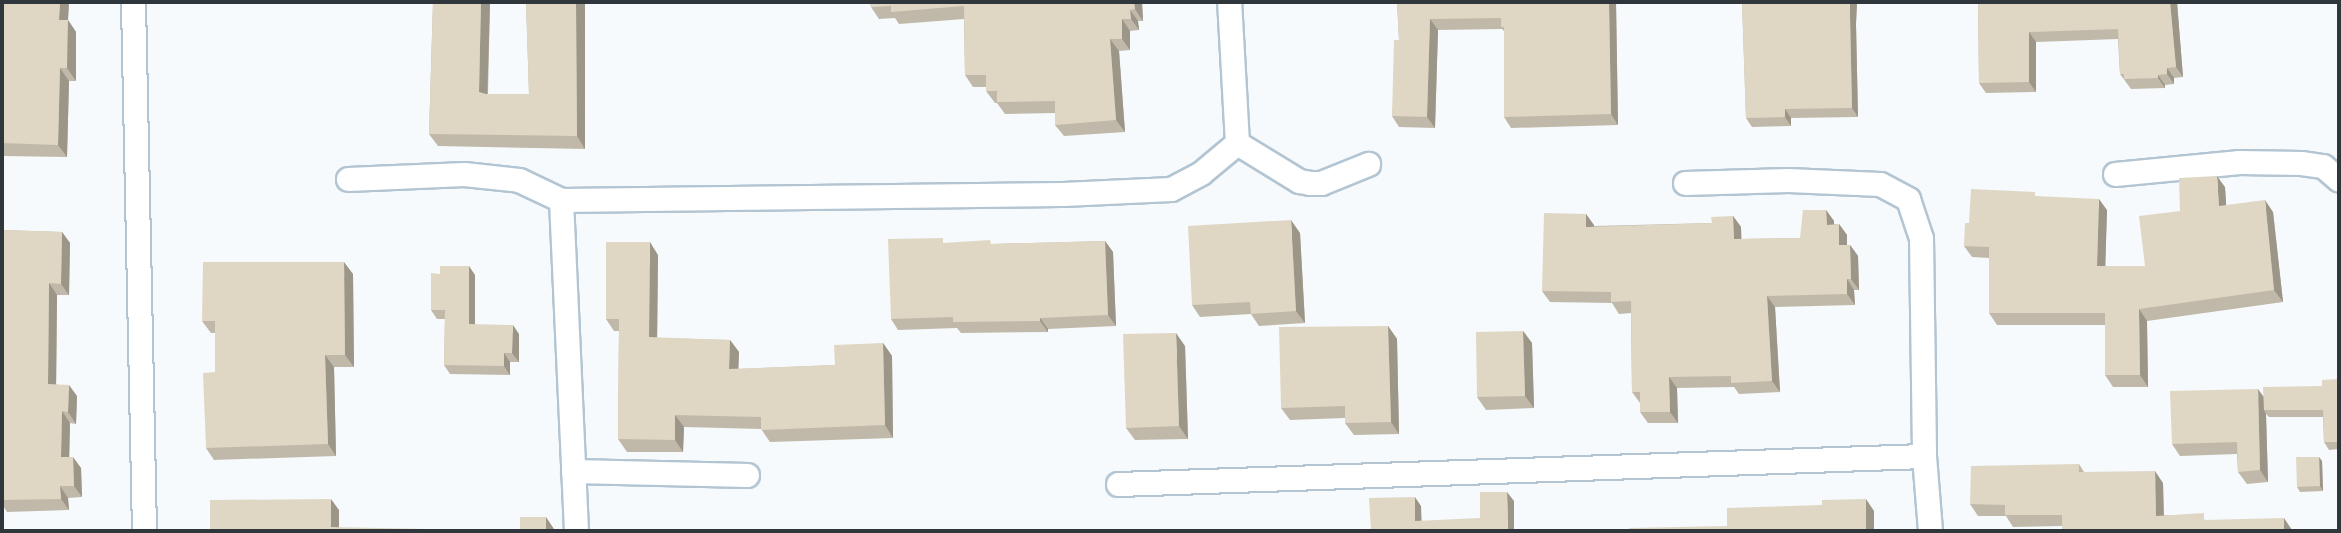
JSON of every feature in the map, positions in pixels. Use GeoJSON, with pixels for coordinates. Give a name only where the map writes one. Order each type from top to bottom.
{"type":"FeatureCollection","features":[{"type":"Feature","properties":{"kind":"street"},"geometry":{"type":"LineString","coordinates":[[133,2],[144,531]]}},
{"type":"Feature","properties":{"kind":"street"},"geometry":{"type":"LineString","coordinates":[[1229,2],[1237,143]]}},
{"type":"Feature","properties":{"kind":"street"},"geometry":{"type":"LineString","coordinates":[[1237,143],[1299,181],[1321,183],[1368,164]]}},
{"type":"Feature","properties":{"kind":"street"},"geometry":{"type":"LineString","coordinates":[[348,179],[464,174],[519,180],[561,200],[1063,194],[1171,189],[1201,173],[1237,143]]}},
{"type":"Feature","properties":{"kind":"street"},"geometry":{"type":"LineString","coordinates":[[2115,174],[2239,162],[2301,163],[2323,166],[2339,180]]}},
{"type":"Feature","properties":{"kind":"street"},"geometry":{"type":"LineString","coordinates":[[1685,183],[1788,180],[1880,184],[1908,199],[1921,238],[1924,456],[1930,531]]}},
{"type":"Feature","properties":{"kind":"street"},"geometry":{"type":"LineString","coordinates":[[561,200],[576,531]]}},
{"type":"Feature","properties":{"kind":"street"},"geometry":{"type":"LineString","coordinates":[[1118,484],[1924,456]]}},
{"type":"Feature","properties":{"kind":"street"},"geometry":{"type":"LineString","coordinates":[[573,471],[747,475]]}},
{"type":"Feature","properties":{"kind":"building"},"geometry":{"type":"Polygon","coordinates":[[[4,2],[60,2],[59,20],[68,20],[67,68],[60,68],[58,145],[2,143],[4,2]]]}},
{"type":"Feature","properties":{"kind":"building"},"geometry":{"type":"Polygon","coordinates":[[[433,2],[481,2],[479,92],[529,94],[526,2],[576,2],[577,136],[429,134],[433,2]]]}},
{"type":"Feature","properties":{"kind":"building"},"geometry":{"type":"Polygon","coordinates":[[[870,2],[1134,2],[1135,9],[1130,10],[1131,19],[1122,19],[1122,39],[1110,39],[1116,120],[1055,125],[1055,101],[997,102],[997,91],[986,91],[986,75],[965,75],[964,6],[891,12],[891,6],[871,7],[870,2]]]}},
{"type":"Feature","properties":{"kind":"building"},"geometry":{"type":"Polygon","coordinates":[[[1397,2],[1609,2],[1611,114],[1504,117],[1504,27],[1501,27],[1501,18],[1430,19],[1427,117],[1392,116],[1394,40],[1399,40],[1397,2]]]}},
{"type":"Feature","properties":{"kind":"building"},"geometry":{"type":"Polygon","coordinates":[[[1742,2],[1850,2],[1852,108],[1785,109],[1785,117],[1746,118],[1742,2]]]}},
{"type":"Feature","properties":{"kind":"building"},"geometry":{"type":"Polygon","coordinates":[[[1978,2],[2170,2],[2176,67],[2167,68],[2167,74],[2158,75],[2158,78],[2124,79],[2124,74],[2120,74],[2118,29],[2029,32],[2029,82],[1979,83],[1978,2]]]}},
{"type":"Feature","properties":{"kind":"building"},"geometry":{"type":"Polygon","coordinates":[[[2217,176],[2219,206],[2265,200],[2274,290],[2139,309],[2140,375],[2105,375],[2105,313],[1989,313],[1989,247],[1964,246],[1965,223],[1969,223],[1971,189],[2099,199],[2097,266],[2145,266],[2139,216],[2180,211],[2179,178],[2217,176]]]}},
{"type":"Feature","properties":{"kind":"building"},"geometry":{"type":"Polygon","coordinates":[[[1803,210],[1826,210],[1827,225],[1839,224],[1839,245],[1850,245],[1851,279],[1847,279],[1847,294],[1767,296],[1772,381],[1731,383],[1731,376],[1669,377],[1670,412],[1640,412],[1640,392],[1632,392],[1631,301],[1611,302],[1611,292],[1542,291],[1544,213],[1586,214],[1586,227],[1712,223],[1711,217],[1733,216],[1734,239],[1800,238],[1803,210]]]}},
{"type":"Feature","properties":{"kind":"building"},"geometry":{"type":"Polygon","coordinates":[[[1291,220],[1296,311],[1251,314],[1250,302],[1192,305],[1188,226],[1291,220]]]}},
{"type":"Feature","properties":{"kind":"building"},"geometry":{"type":"Polygon","coordinates":[[[2,230],[62,232],[61,284],[49,283],[48,384],[69,385],[68,412],[62,411],[61,457],[73,457],[74,486],[60,486],[61,499],[2,500],[2,230]]]}},
{"type":"Feature","properties":{"kind":"building"},"geometry":{"type":"Polygon","coordinates":[[[943,238],[943,243],[990,240],[991,244],[1105,241],[1108,315],[1040,318],[1040,321],[953,322],[953,317],[891,319],[888,239],[943,238]]]}},
{"type":"Feature","properties":{"kind":"building"},"geometry":{"type":"Polygon","coordinates":[[[606,242],[650,242],[649,337],[730,340],[729,369],[835,365],[834,345],[883,343],[885,425],[761,430],[761,417],[675,415],[675,440],[618,439],[619,319],[606,319],[606,242]]]}},
{"type":"Feature","properties":{"kind":"building"},"geometry":{"type":"Polygon","coordinates":[[[203,262],[344,262],[345,355],[325,355],[328,444],[206,448],[203,373],[215,372],[215,321],[202,321],[203,262]]]}},
{"type":"Feature","properties":{"kind":"building"},"geometry":{"type":"Polygon","coordinates":[[[440,266],[469,266],[469,324],[513,325],[512,353],[504,353],[504,366],[444,365],[445,310],[431,310],[431,273],[440,274],[440,266]]]}},
{"type":"Feature","properties":{"kind":"building"},"geometry":{"type":"Polygon","coordinates":[[[1388,326],[1391,422],[1345,423],[1345,406],[1281,408],[1279,327],[1388,326]]]}},
{"type":"Feature","properties":{"kind":"building"},"geometry":{"type":"Polygon","coordinates":[[[1523,331],[1525,396],[1477,397],[1476,332],[1523,331]]]}},
{"type":"Feature","properties":{"kind":"building"},"geometry":{"type":"Polygon","coordinates":[[[1176,333],[1179,426],[1126,428],[1123,334],[1176,333]]]}},
{"type":"Feature","properties":{"kind":"building"},"geometry":{"type":"Polygon","coordinates":[[[2339,379],[2339,442],[2324,442],[2323,410],[2264,410],[2263,387],[2322,386],[2322,380],[2339,379]]]}},
{"type":"Feature","properties":{"kind":"building"},"geometry":{"type":"Polygon","coordinates":[[[2258,389],[2260,470],[2238,472],[2237,442],[2172,444],[2170,391],[2258,389]]]}},
{"type":"Feature","properties":{"kind":"building"},"geometry":{"type":"Polygon","coordinates":[[[2296,457],[2319,457],[2320,486],[2297,487],[2296,457]]]}},
{"type":"Feature","properties":{"kind":"building"},"geometry":{"type":"Polygon","coordinates":[[[2079,464],[2079,472],[2155,471],[2156,516],[2204,513],[2204,520],[2284,518],[2284,531],[2062,531],[2062,515],[2005,515],[2005,505],[1970,504],[1971,466],[2079,464]]]}},
{"type":"Feature","properties":{"kind":"building"},"geometry":{"type":"Polygon","coordinates":[[[1480,492],[1507,492],[1508,531],[1371,531],[1369,498],[1415,497],[1415,521],[1480,518],[1480,492]]]}},
{"type":"Feature","properties":{"kind":"building"},"geometry":{"type":"Polygon","coordinates":[[[331,499],[331,527],[520,531],[210,531],[210,500],[331,499]]]}},
{"type":"Feature","properties":{"kind":"building"},"geometry":{"type":"Polygon","coordinates":[[[1866,499],[1866,531],[1629,531],[1629,528],[1727,526],[1727,508],[1822,505],[1822,500],[1866,499]]]}},
{"type":"Feature","properties":{"kind":"building"},"geometry":{"type":"Polygon","coordinates":[[[520,517],[546,517],[546,531],[520,531],[520,517]]]}}]}
